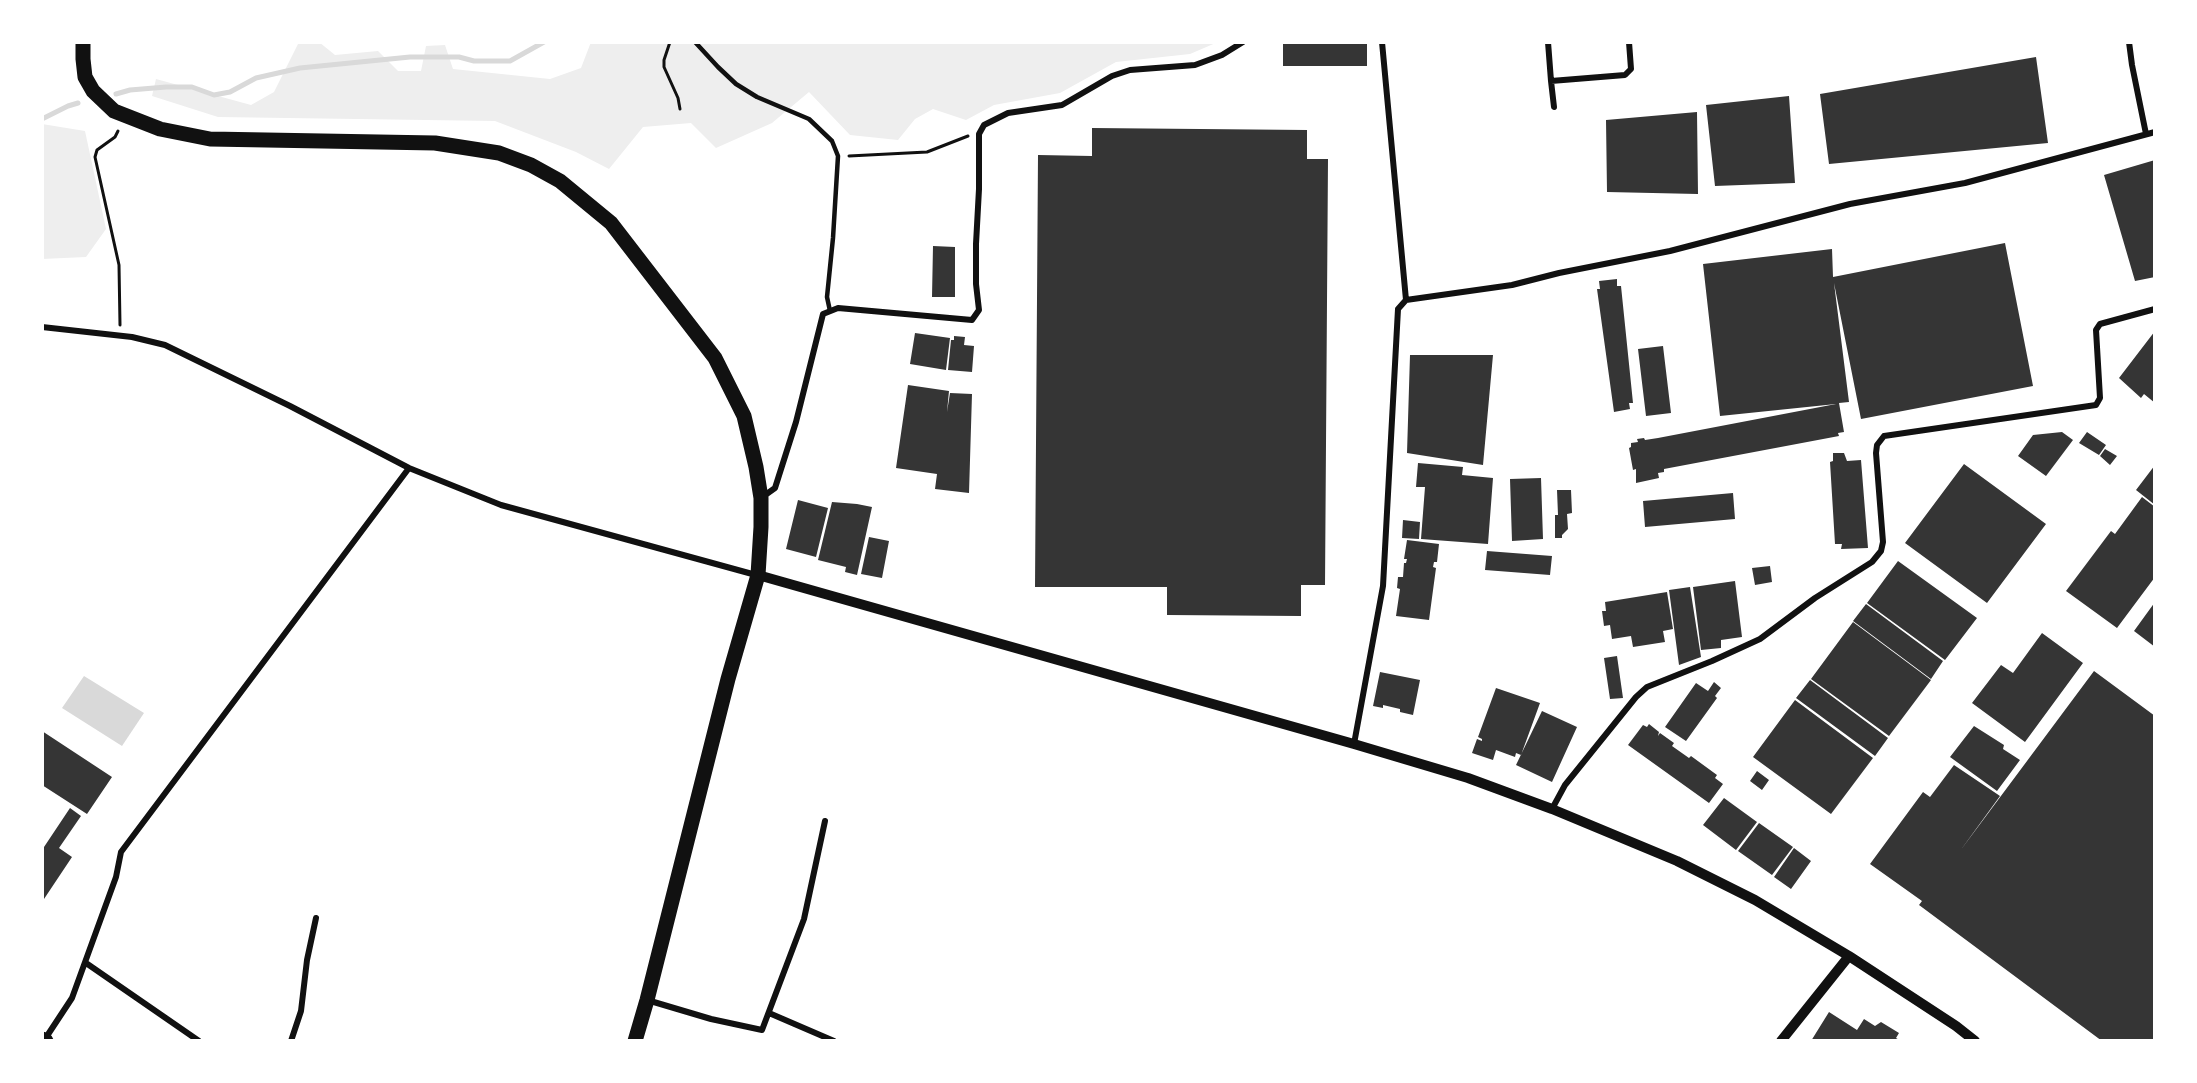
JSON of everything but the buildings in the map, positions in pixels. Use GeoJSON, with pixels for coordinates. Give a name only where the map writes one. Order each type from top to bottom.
{"type":"FeatureCollection","features":[{"type":"Feature","properties":{"kind":"main road"},"geometry":{"type":"LineString","coordinates":[[83,42],[85,77],[103,103],[125,117],[170,132],[210,139],[435,143],[499,153],[531,165],[560,181],[611,222],[715,358],[744,416],[756,467],[761,498],[758,575],[728,679],[635,1041]]}},
{"type":"Feature","properties":{"kind":"street"},"geometry":{"type":"LineString","coordinates":[[761,498],[776,488],[824,314],[838,308],[972,320],[979,310],[975,244],[979,189],[979,134],[984,125],[1008,113],[1062,105],[1112,76],[1130,70],[1195,65],[1222,55],[1243,42]]}},
{"type":"Feature","properties":{"kind":"street"},"geometry":{"type":"LineString","coordinates":[[1383,42],[1406,300]]}},
{"type":"Feature","properties":{"kind":"street"},"geometry":{"type":"LineString","coordinates":[[1548,42],[1554,107]]}},
{"type":"Feature","properties":{"kind":"street"},"geometry":{"type":"LineString","coordinates":[[1551,81],[1625,75],[1631,69],[1629,42]]}},
{"type":"Feature","properties":{"kind":"street"},"geometry":{"type":"LineString","coordinates":[[2129,42],[2145,134]]}},
{"type":"Feature","properties":{"kind":"street"},"geometry":{"type":"LineString","coordinates":[[1354,744],[1383,586],[1398,309],[1406,300],[1512,285],[1559,273],[1670,251],[1850,204],[1965,183],[2155,132]]}},
{"type":"Feature","properties":{"kind":"street"},"geometry":{"type":"LineString","coordinates":[[1552,809],[1565,785],[1636,697],[1647,687],[1760,639],[1815,598],[1872,562],[1881,551],[1883,542],[1876,453],[1877,445],[1884,436],[2096,405],[2100,398],[2097,330],[2100,324],[2155,309]]}},
{"type":"Feature","properties":{"kind":"street"},"geometry":{"type":"LineString","coordinates":[[42,327],[120,335],[165,345],[409,468],[501,506],[758,575],[1354,744],[1468,778],[1552,809],[1677,861],[1755,900],[1849,956],[1956,1026],[1975,1041]]}},
{"type":"Feature","properties":{"kind":"street"},"geometry":{"type":"LineString","coordinates":[[44,1040],[72,998],[116,877],[121,852],[409,468]]}},
{"type":"Feature","properties":{"kind":"street"},"geometry":{"type":"LineString","coordinates":[[647,1000],[711,1019],[762,1030],[804,919],[825,820]]}},
{"type":"Feature","properties":{"kind":"street"},"geometry":{"type":"LineString","coordinates":[[291,1041],[301,1011],[307,960],[316,918]]}},
{"type":"Feature","properties":{"kind":"street"},"geometry":{"type":"LineString","coordinates":[[1781,1041],[1849,956]]}},
{"type":"Feature","properties":{"kind":"street"},"geometry":{"type":"LineString","coordinates":[[86,963],[199,1041]]}},
{"type":"Feature","properties":{"kind":"street"},"geometry":{"type":"LineString","coordinates":[[769,1013],[834,1041]]}},
{"type":"Feature","properties":{"kind":"lane"},"geometry":{"type":"LineString","coordinates":[[695,42],[736,84],[766,101],[809,119],[832,141],[838,156],[834,238],[827,297],[830,311]]}},
{"type":"Feature","properties":{"kind":"path"},"geometry":{"type":"LineString","coordinates":[[670,42],[664,67],[678,98],[680,109]]}},
{"type":"Feature","properties":{"kind":"path"},"geometry":{"type":"LineString","coordinates":[[120,335],[119,265],[95,157],[97,150],[115,136],[125,117]]}},
{"type":"Feature","properties":{"kind":"path"},"geometry":{"type":"LineString","coordinates":[[838,156],[927,152],[972,134],[979,134]]}},
{"type":"Feature","properties":{"kind":"shaded area"},"geometry":{"type":"Polygon","coordinates":[[[299,42],[319,42],[335,55],[378,51],[398,71],[421,71],[426,46],[445,45],[453,69],[550,79],[581,68],[591,42],[1218,42],[1190,54],[1116,62],[1060,93],[994,105],[966,120],[933,109],[915,119],[898,140],[850,135],[809,92],[772,123],[716,148],[691,123],[643,127],[609,169],[576,152],[495,121],[218,117],[152,96],[156,79],[251,105],[274,92],[299,42]]]}},
{"type":"Feature","properties":{"kind":"shaded area"},"geometry":{"type":"Polygon","coordinates":[[[42,124],[85,131],[106,229],[86,257],[42,259],[42,124]]]}},
{"type":"Feature","properties":{"kind":"shaded area"},"geometry":{"type":"Polygon","coordinates":[[[84,676],[144,713],[122,746],[62,708],[84,676]]]}},
{"type":"Feature","properties":{"kind":"waterway"},"geometry":{"type":"LineString","coordinates":[[116,94],[130,90],[192,87],[214,95],[230,92],[256,78],[300,68],[410,57],[459,57],[474,61],[510,61],[544,42]]}},
{"type":"Feature","properties":{"kind":"waterway"},"geometry":{"type":"LineString","coordinates":[[42,119],[78,103]]}}]}
